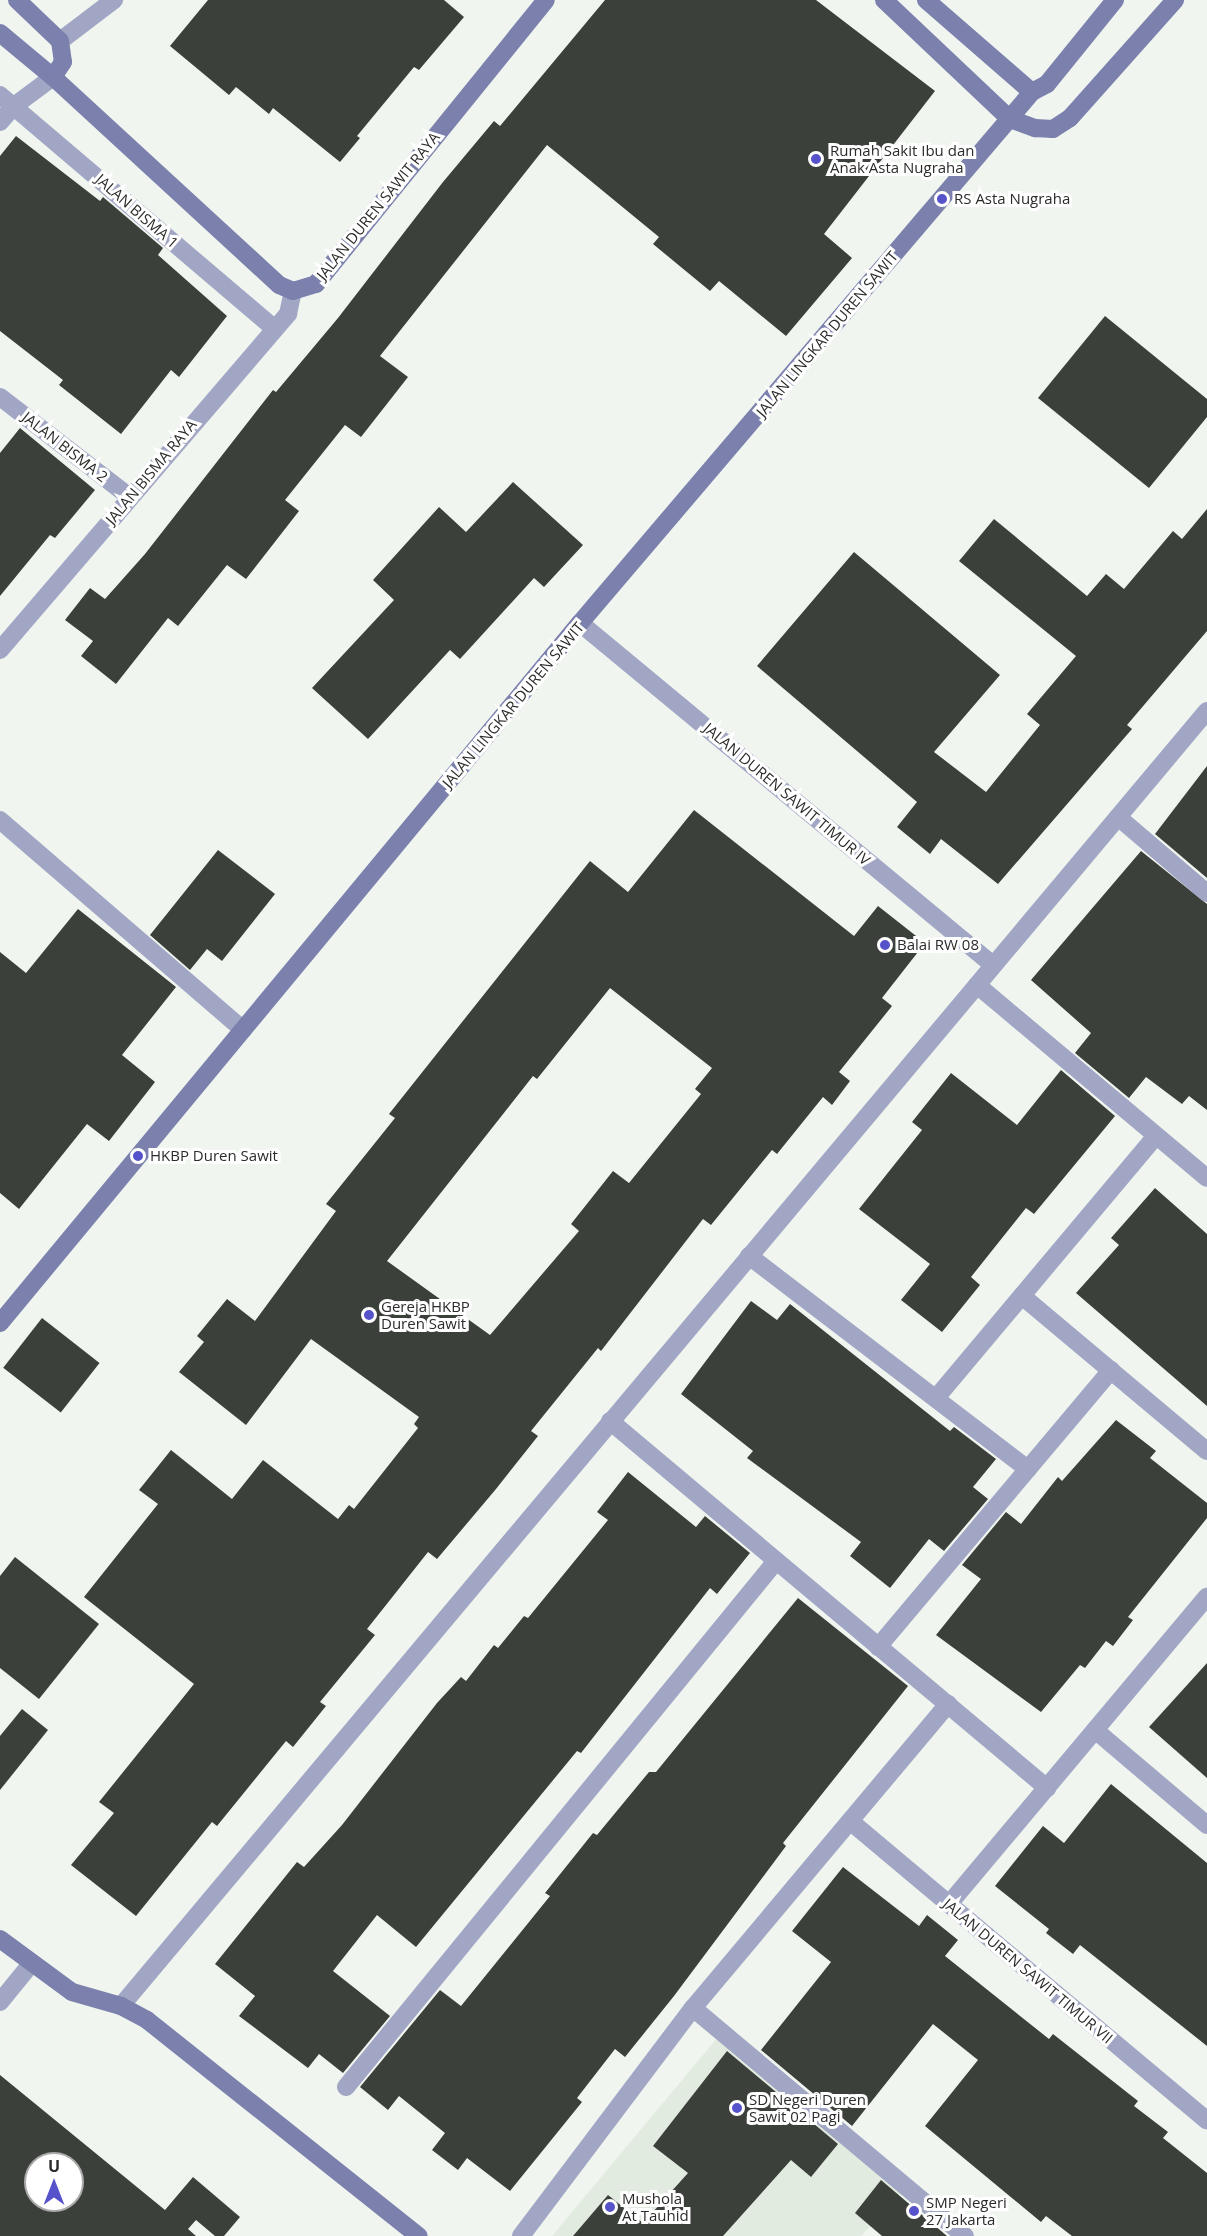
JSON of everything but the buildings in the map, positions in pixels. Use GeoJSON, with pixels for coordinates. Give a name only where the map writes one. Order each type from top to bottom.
{"type":"FeatureCollection","features":[{"type":"Feature","properties":{"kind":"street"},"geometry":{"type":"LineString","coordinates":[[0,122],[7,100],[53,77],[63,62],[60,41],[17,0]]}},
{"type":"Feature","properties":{"kind":"street"},"geometry":{"type":"LineString","coordinates":[[60,41],[114,0]]}},
{"type":"Feature","properties":{"kind":"street","name":"JALAN DUREN SAWIT RAYA"},"geometry":{"type":"LineString","coordinates":[[293,291],[315,284],[546,0]]}},
{"type":"Feature","properties":{"kind":"street"},"geometry":{"type":"LineString","coordinates":[[884,0],[1010,119],[1035,128],[1053,129],[1070,118],[1175,0]]}},
{"type":"Feature","properties":{"kind":"street"},"geometry":{"type":"LineString","coordinates":[[926,0],[1032,92]]}},
{"type":"Feature","properties":{"kind":"street","name":"JALAN LINGKAR DUREN SAWIT"},"geometry":{"type":"LineString","coordinates":[[0,1323],[580,623],[1032,92],[1047,84],[1115,0]]}},
{"type":"Feature","properties":{"kind":"street"},"geometry":{"type":"LineString","coordinates":[[0,33],[53,77],[279,285],[293,291]]}},
{"type":"Feature","properties":{"kind":"street","name":"JALAN BISMA 1"},"geometry":{"type":"LineString","coordinates":[[7,100],[274,328]]}},
{"type":"Feature","properties":{"kind":"street","name":"JALAN BISMA RAYA"},"geometry":{"type":"LineString","coordinates":[[0,650],[288,314],[293,291]]}},
{"type":"Feature","properties":{"kind":"street","name":"JALAN BISMA 2"},"geometry":{"type":"LineString","coordinates":[[0,397],[130,497]]}},
{"type":"Feature","properties":{"kind":"street","name":"JALAN DUREN SAWIT TIMUR IV"},"geometry":{"type":"LineString","coordinates":[[580,623],[993,965]]}},
{"type":"Feature","properties":{"kind":"street"},"geometry":{"type":"LineString","coordinates":[[121,2006],[1207,711]]}},
{"type":"Feature","properties":{"kind":"street"},"geometry":{"type":"LineString","coordinates":[[1118,817],[1207,892]]}},
{"type":"Feature","properties":{"kind":"street"},"geometry":{"type":"LineString","coordinates":[[0,820],[243,1030]]}},
{"type":"Feature","properties":{"kind":"street"},"geometry":{"type":"LineString","coordinates":[[977,985],[1207,1178]]}},
{"type":"Feature","properties":{"kind":"street"},"geometry":{"type":"LineString","coordinates":[[936,1398],[1156,1136]]}},
{"type":"Feature","properties":{"kind":"street"},"geometry":{"type":"LineString","coordinates":[[749,1256],[1028,1469]]}},
{"type":"Feature","properties":{"kind":"street"},"geometry":{"type":"LineString","coordinates":[[1022,1296],[1207,1451]]}},
{"type":"Feature","properties":{"kind":"street"},"geometry":{"type":"LineString","coordinates":[[878,1647],[1111,1370]]}},
{"type":"Feature","properties":{"kind":"street"},"geometry":{"type":"LineString","coordinates":[[610,1421],[1047,1788]]}},
{"type":"Feature","properties":{"kind":"street"},"geometry":{"type":"LineString","coordinates":[[346,2087],[776,1561]]}},
{"type":"Feature","properties":{"kind":"street"},"geometry":{"type":"LineString","coordinates":[[949,1904],[1207,1597]]}},
{"type":"Feature","properties":{"kind":"street"},"geometry":{"type":"LineString","coordinates":[[520,2236],[693,2008],[948,1704]]}},
{"type":"Feature","properties":{"kind":"street"},"geometry":{"type":"LineString","coordinates":[[1095,1731],[1207,1825]]}},
{"type":"Feature","properties":{"kind":"street","name":"JALAN DUREN SAWIT TIMUR VII"},"geometry":{"type":"LineString","coordinates":[[850,1821],[1207,2121]]}},
{"type":"Feature","properties":{"kind":"street"},"geometry":{"type":"LineString","coordinates":[[0,1939],[72,1992],[121,2006],[147,2020],[418,2236]]}},
{"type":"Feature","properties":{"kind":"street"},"geometry":{"type":"LineString","coordinates":[[0,2002],[31,1964]]}},
{"type":"Feature","properties":{"kind":"street"},"geometry":{"type":"LineString","coordinates":[[693,2008],[965,2236]]}},
{"type":"Feature","properties":{"kind":"shaded area","name":"SD Negeri Duren Sawit 02 Pagi"},"geometry":{"type":"Polygon","coordinates":[[[723,2031],[908,2186],[861,2236],[552,2236],[723,2031]]]}},
{"type":"Feature","properties":{"kind":"place","name":"Rumah Sakit Ibu dan Anak Asta Nugraha"},"geometry":{"type":"Point","coordinates":[816,159]}},
{"type":"Feature","properties":{"kind":"place","name":"RS Asta Nugraha"},"geometry":{"type":"Point","coordinates":[942,199]}},
{"type":"Feature","properties":{"kind":"place","name":"Balai RW 08"},"geometry":{"type":"Point","coordinates":[885,945]}},
{"type":"Feature","properties":{"kind":"place","name":"HKBP Duren Sawit"},"geometry":{"type":"Point","coordinates":[138,1156]}},
{"type":"Feature","properties":{"kind":"place","name":"Gereja HKBP Duren Sawit"},"geometry":{"type":"Point","coordinates":[369,1315]}},
{"type":"Feature","properties":{"kind":"place","name":"SD Negeri Duren Sawit 02 Pagi"},"geometry":{"type":"Point","coordinates":[737,2108]}},
{"type":"Feature","properties":{"kind":"place","name":"Mushola At Tauhid"},"geometry":{"type":"Point","coordinates":[610,2207]}},
{"type":"Feature","properties":{"kind":"place","name":"SMP Negeri 27 Jakarta"},"geometry":{"type":"Point","coordinates":[914,2211]}}]}
